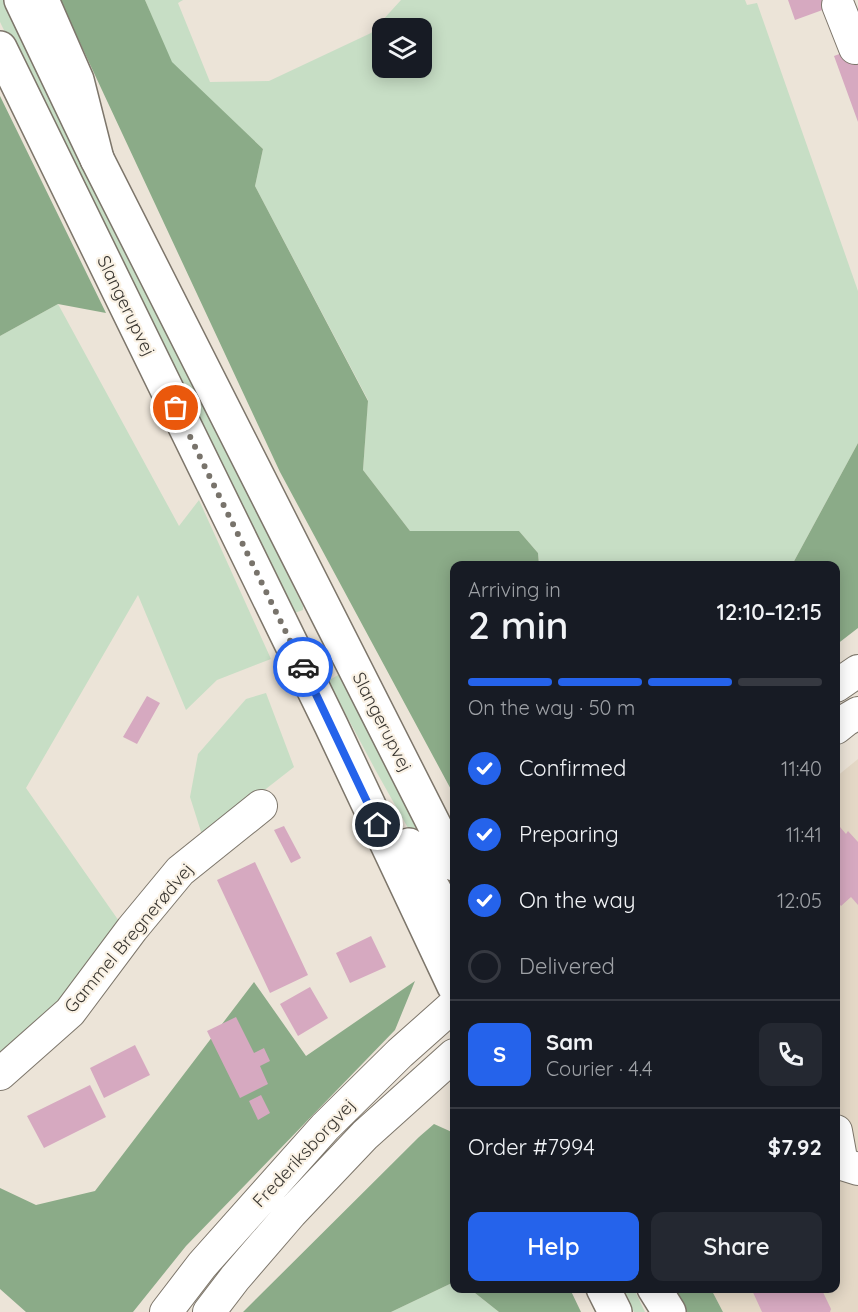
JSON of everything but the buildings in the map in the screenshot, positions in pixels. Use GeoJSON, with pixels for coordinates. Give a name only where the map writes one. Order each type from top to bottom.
{"type":"FeatureCollection","features":[{"type":"Feature","properties":{"kind":"main road","name":"Slangerupvej"},"geometry":{"type":"LineString","coordinates":[[21,0],[97,159],[450,856]]}},
{"type":"Feature","properties":{"kind":"main road"},"geometry":{"type":"LineString","coordinates":[[42,0],[78,80],[97,159]]}},
{"type":"Feature","properties":{"kind":"main road","name":"Slangerupvej"},"geometry":{"type":"LineString","coordinates":[[0,48],[331,725],[450,978]]}},
{"type":"Feature","properties":{"kind":"main road"},"geometry":{"type":"LineString","coordinates":[[331,725],[386,806],[450,918]]}},
{"type":"Feature","properties":{"kind":"main road"},"geometry":{"type":"LineString","coordinates":[[606,1293],[615,1312]]}},
{"type":"Feature","properties":{"kind":"main road"},"geometry":{"type":"LineString","coordinates":[[658,1293],[671,1312]]}},
{"type":"Feature","properties":{"kind":"main road"},"geometry":{"type":"LineString","coordinates":[[664,1293],[671,1312]]}},
{"type":"Feature","properties":{"kind":"street"},"geometry":{"type":"LineString","coordinates":[[838,4],[855,48]]}},
{"type":"Feature","properties":{"kind":"street"},"geometry":{"type":"LineString","coordinates":[[840,683],[858,671]]}},
{"type":"Feature","properties":{"kind":"street"},"geometry":{"type":"LineString","coordinates":[[840,725],[858,713]]}},
{"type":"Feature","properties":{"kind":"street","name":"Gammel Bregnerødvej"},"geometry":{"type":"LineString","coordinates":[[0,1074],[70,1012],[132,929],[180,871],[261,806]]}},
{"type":"Feature","properties":{"kind":"street","name":"Frederiksborgvej"},"geometry":{"type":"LineString","coordinates":[[166,1312],[202,1265],[325,1127],[399,1053],[450,1008]]}},
{"type":"Feature","properties":{"kind":"street","name":"Frederiksborgvej"},"geometry":{"type":"LineString","coordinates":[[208,1312],[291,1213],[340,1161],[450,1059]]}},
{"type":"Feature","properties":{"kind":"street"},"geometry":{"type":"LineString","coordinates":[[840,1153],[842,1164],[858,1169]]}},
{"type":"Feature","properties":{"kind":"shaded area"},"geometry":{"type":"Polygon","coordinates":[[[858,759],[858,1312],[723,1312],[713,1293],[840,1293],[840,774],[858,759]]]}},
{"type":"Feature","properties":{"kind":"green space"},"geometry":{"type":"Polygon","coordinates":[[[0,0],[10,0],[303,610],[292,614],[0,22],[0,0]]]}},
{"type":"Feature","properties":{"kind":"green space"},"geometry":{"type":"Polygon","coordinates":[[[60,0],[145,0],[172,62],[263,149],[255,186],[368,401],[363,470],[410,531],[519,531],[538,553],[539,561],[450,561],[450,788],[280,472],[60,0]]]}},
{"type":"Feature","properties":{"kind":"green space"},"geometry":{"type":"Polygon","coordinates":[[[145,0],[183,0],[178,3],[210,82],[269,81],[372,32],[372,78],[432,78],[432,18],[385,18],[401,0],[745,0],[747,5],[757,3],[858,291],[858,443],[794,561],[539,561],[538,553],[519,531],[410,531],[363,470],[368,400],[255,186],[263,149],[171,62],[145,0]]]}},
{"type":"Feature","properties":{"kind":"green space"},"geometry":{"type":"Polygon","coordinates":[[[0,96],[106,313],[58,304],[0,336],[0,96]]]}},
{"type":"Feature","properties":{"kind":"green space"},"geometry":{"type":"Polygon","coordinates":[[[58,304],[179,526],[199,500],[271,659],[217,680],[186,710],[138,595],[26,788],[121,924],[61,1008],[0,1062],[0,336],[58,304]]]}},
{"type":"Feature","properties":{"kind":"green space"},"geometry":{"type":"Polygon","coordinates":[[[858,443],[858,628],[840,642],[840,561],[794,561],[858,443]]]}},
{"type":"Feature","properties":{"kind":"green space"},"geometry":{"type":"Polygon","coordinates":[[[338,675],[343,680],[431,850],[445,894],[328,681],[338,675]]]}},
{"type":"Feature","properties":{"kind":"green space"},"geometry":{"type":"Polygon","coordinates":[[[266,693],[294,767],[203,838],[190,797],[198,754],[246,699],[266,693]]]}},
{"type":"Feature","properties":{"kind":"green space"},"geometry":{"type":"Polygon","coordinates":[[[415,981],[395,1030],[186,1246],[133,1312],[26,1312],[0,1289],[0,1188],[36,1205],[95,1191],[254,982],[306,1056],[415,981]]]}},
{"type":"Feature","properties":{"kind":"green space"},"geometry":{"type":"Polygon","coordinates":[[[434,1124],[450,1131],[450,1284],[391,1312],[243,1312],[434,1124]]]}},
{"type":"Feature","properties":{"kind":"green space"},"geometry":{"type":"Polygon","coordinates":[[[450,1284],[450,1293],[475,1293],[499,1312],[391,1312],[450,1284]]]}},
{"type":"Feature","properties":{"kind":"green space"},"geometry":{"type":"Polygon","coordinates":[[[475,1293],[572,1293],[581,1312],[499,1312],[475,1293]]]}},
{"type":"Feature","properties":{"kind":"green space"},"geometry":{"type":"Polygon","coordinates":[[[624,1293],[636,1293],[645,1312],[634,1312],[624,1293]]]}},
{"type":"Feature","properties":{"kind":"green space"},"geometry":{"type":"Polygon","coordinates":[[[677,1293],[713,1293],[723,1312],[686,1312],[677,1293]]]}},
{"type":"Feature","properties":{"kind":"way so far"},"geometry":{"type":"LineString","coordinates":[[176,408],[303,667]]}},
{"type":"Feature","properties":{"kind":"route"},"geometry":{"type":"LineString","coordinates":[[303,667],[378,825]]}}]}
